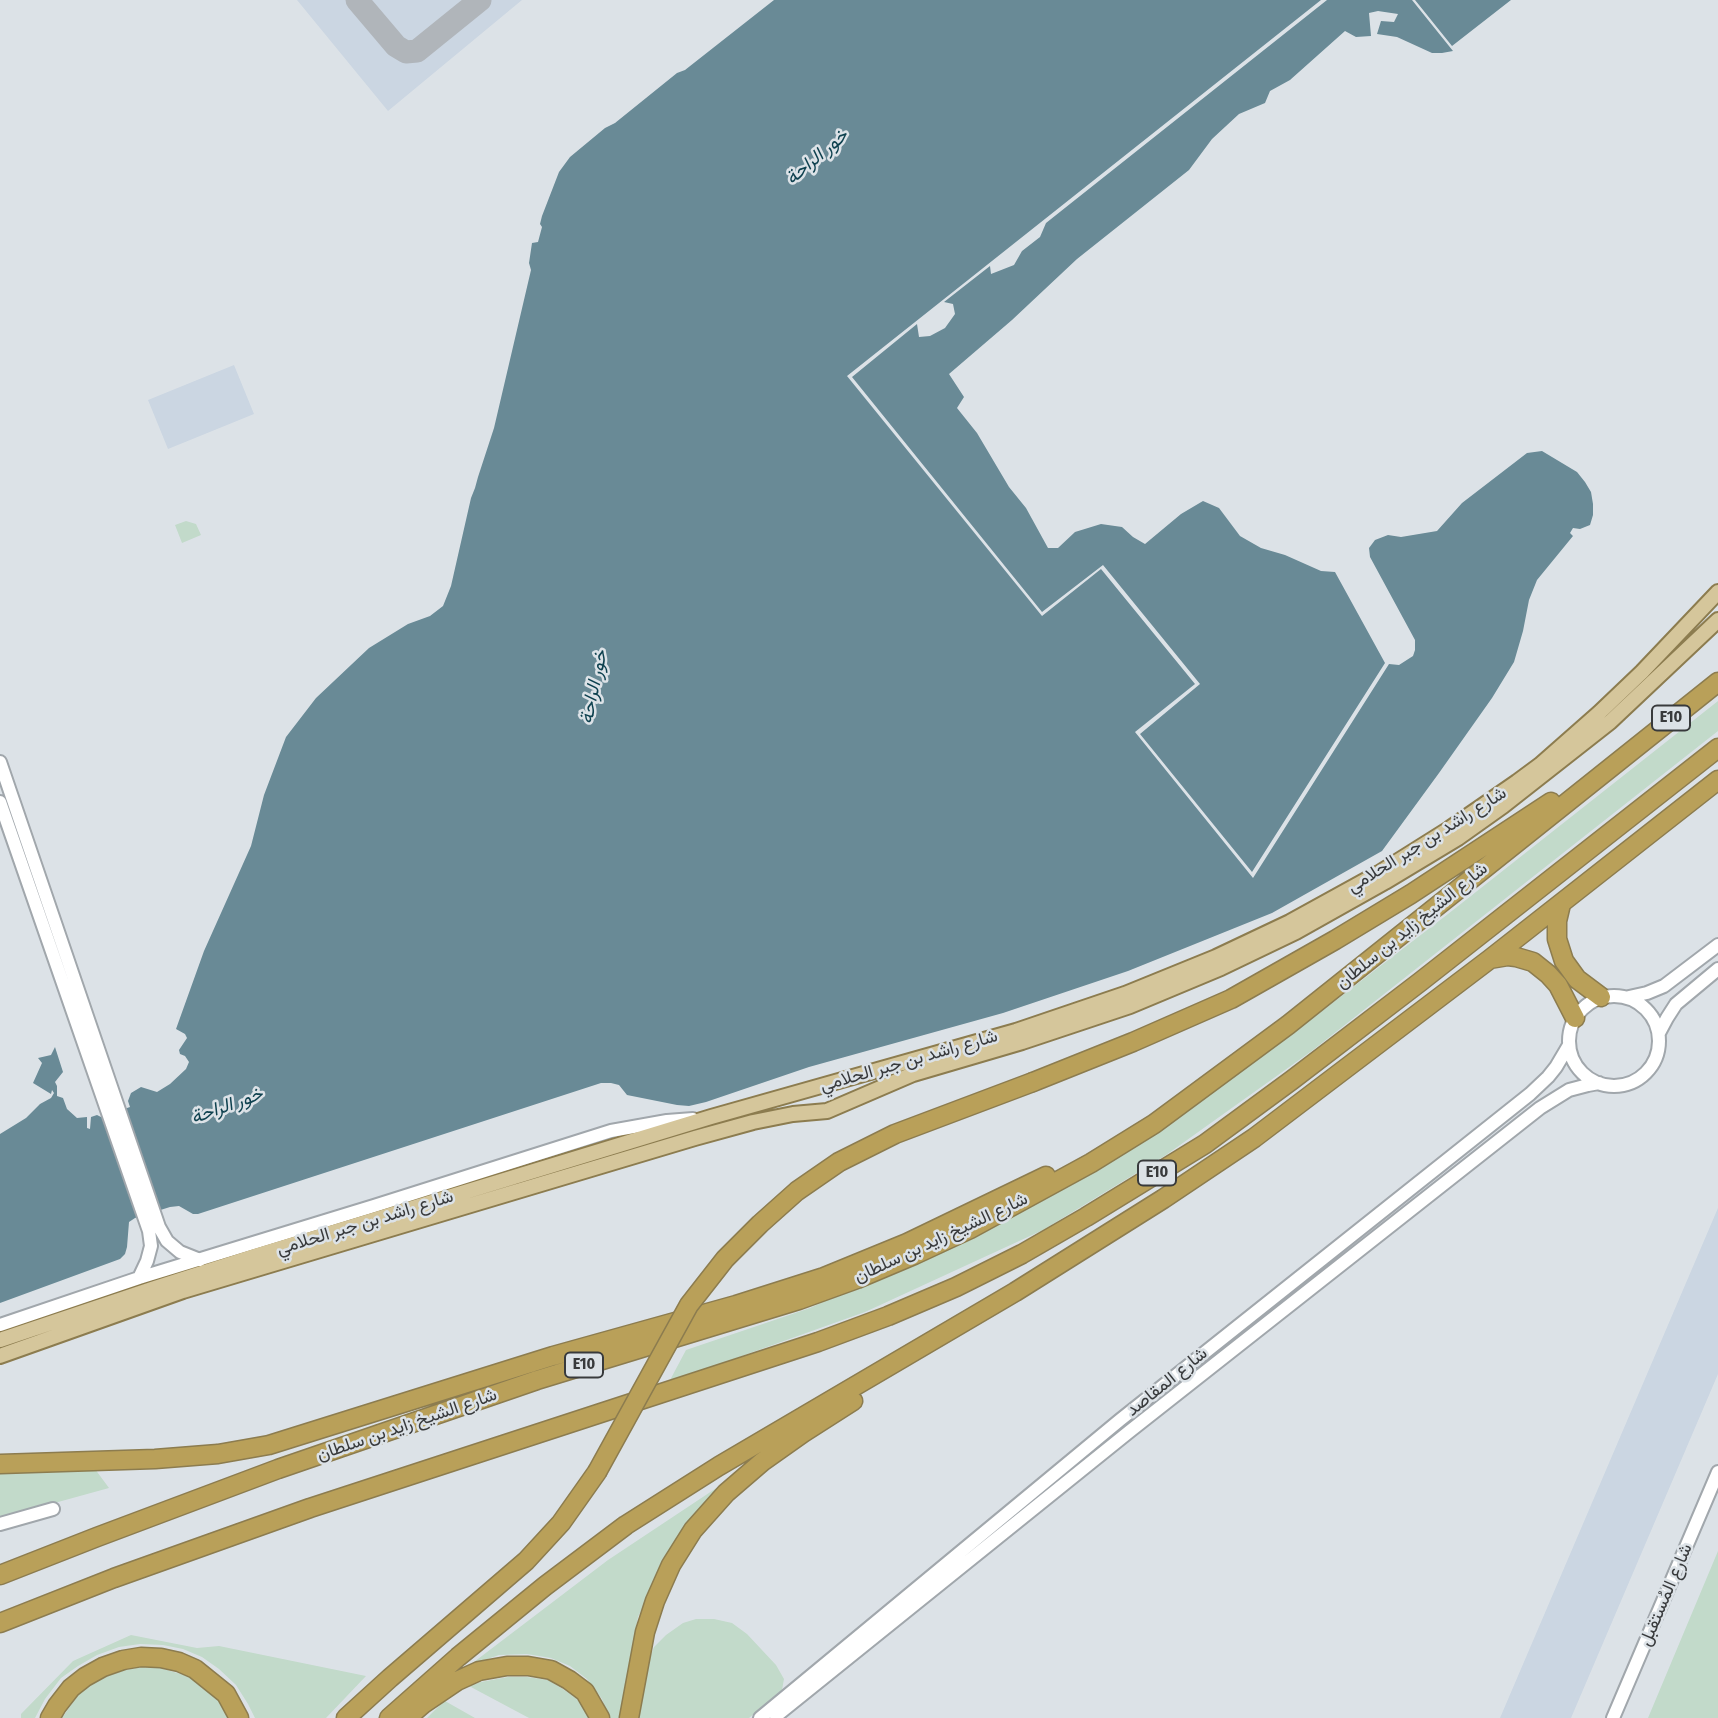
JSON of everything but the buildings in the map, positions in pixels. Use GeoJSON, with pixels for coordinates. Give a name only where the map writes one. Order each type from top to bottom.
{"type":"FeatureCollection","features":[{"type":"Feature","properties":{"kind":"highway","name":"شارع الشيخ زايد بن سلطان"},"geometry":{"type":"LineString","coordinates":[[0,1575],[97,1536],[317,1455],[537,1380],[799,1300],[857,1279],[970,1229],[1154,1125],[1289,1025],[1718,682]]}},
{"type":"Feature","properties":{"kind":"highway","name":"E10"},"geometry":{"type":"LineString","coordinates":[[0,1623],[114,1578],[310,1508],[818,1342],[956,1287],[1022,1254],[1205,1144],[1420,982],[1718,748]]}},
{"type":"Feature","properties":{"kind":"highway"},"geometry":{"type":"LineString","coordinates":[[346,1718],[526,1561],[561,1523],[597,1472],[689,1305],[724,1259],[797,1191],[839,1162],[895,1134],[1133,1042],[1231,999],[1411,894],[1624,755]]}},
{"type":"Feature","properties":{"kind":"highway"},"geometry":{"type":"LineString","coordinates":[[407,1718],[418,1700],[458,1657],[626,1525],[719,1466],[1015,1293],[1143,1213],[1254,1138],[1490,959],[1718,780]]}},
{"type":"Feature","properties":{"kind":"highway"},"geometry":{"type":"LineString","coordinates":[[1561,904],[1557,930],[1564,961],[1580,983],[1601,997]]}},
{"type":"Feature","properties":{"kind":"highway"},"geometry":{"type":"LineString","coordinates":[[1490,959],[1516,957],[1533,962],[1558,985],[1574,1018]]}},
{"type":"Feature","properties":{"kind":"highway"},"geometry":{"type":"LineString","coordinates":[[0,1464],[155,1459],[218,1454],[294,1438],[553,1356],[736,1306],[866,1261],[1154,1125]]}},
{"type":"Feature","properties":{"kind":"highway"},"geometry":{"type":"LineString","coordinates":[[629,1718],[655,1601],[671,1564],[693,1530],[726,1493],[762,1462],[803,1433],[965,1333],[1015,1293]]}},
{"type":"Feature","properties":{"kind":"highway"},"geometry":{"type":"LineString","coordinates":[[50,1718],[71,1688],[85,1677],[103,1667],[141,1657],[161,1658],[195,1668],[226,1694],[239,1718]]}},
{"type":"Feature","properties":{"kind":"highway"},"geometry":{"type":"LineString","coordinates":[[389,1718],[418,1700],[479,1671],[507,1666],[528,1666],[551,1670],[569,1680],[585,1692],[600,1718]]}},
{"type":"Feature","properties":{"kind":"main road","name":"شارع راشد بن جبر الحلامي"},"geometry":{"type":"LineString","coordinates":[[0,1340],[242,1260],[711,1117],[992,1038],[1125,995],[1216,957],[1290,922],[1378,873],[1449,829],[1539,765],[1580,731],[1635,678],[1718,592]]}},
{"type":"Feature","properties":{"kind":"main road","name":"شارع راشد بن جبر الحلامي"},"geometry":{"type":"LineString","coordinates":[[0,1356],[208,1284],[695,1138],[771,1118],[827,1111],[913,1074],[1130,1006],[1221,968],[1296,932],[1458,838],[1610,722],[1718,620]]}},
{"type":"Feature","properties":{"kind":"main road"},"geometry":{"type":"LineString","coordinates":[[771,1118],[779,1112],[821,1103],[823,1095],[816,1087]]}},
{"type":"Feature","properties":{"kind":"main road"},"geometry":{"type":"LineString","coordinates":[[584,1156],[600,1146],[626,1136],[629,1127]]}},
{"type":"Feature","properties":{"kind":"street"},"geometry":{"type":"LineString","coordinates":[[0,762],[69,984]]}},
{"type":"Feature","properties":{"kind":"street"},"geometry":{"type":"LineString","coordinates":[[0,802],[69,984],[154,1229],[180,1252],[200,1260]]}},
{"type":"Feature","properties":{"kind":"street"},"geometry":{"type":"LineString","coordinates":[[1628,997],[1652,1014],[1660,1033],[1660,1045],[1652,1067],[1643,1075],[1633,1082],[1610,1086],[1581,1072],[1575,1064],[1569,1045],[1574,1018],[1588,1003],[1601,997],[1628,997],[1664,986],[1718,946]]}},
{"type":"Feature","properties":{"kind":"street"},"geometry":{"type":"LineString","coordinates":[[1660,1033],[1676,1004],[1718,969]]}},
{"type":"Feature","properties":{"kind":"street","name":"شارع المقاصد"},"geometry":{"type":"LineString","coordinates":[[760,1718],[1120,1420],[1530,1094],[1556,1067],[1569,1045]]}},
{"type":"Feature","properties":{"kind":"street","name":"شارع المقاصد"},"geometry":{"type":"LineString","coordinates":[[773,1718],[1130,1431],[1540,1108],[1569,1090],[1599,1083]]}},
{"type":"Feature","properties":{"kind":"street"},"geometry":{"type":"LineString","coordinates":[[0,1325],[139,1278],[611,1131],[667,1121],[711,1117]]}},
{"type":"Feature","properties":{"kind":"street"},"geometry":{"type":"LineString","coordinates":[[139,1278],[148,1261],[154,1229]]}},
{"type":"Feature","properties":{"kind":"street","name":"شارع المُستقبل"},"geometry":{"type":"LineString","coordinates":[[1613,1718],[1718,1472]]}},
{"type":"Feature","properties":{"kind":"street"},"geometry":{"type":"LineString","coordinates":[[0,1524],[53,1510]]}},
{"type":"Feature","properties":{"kind":"shaded area"},"geometry":{"type":"Polygon","coordinates":[[[297,0],[522,0],[388,111],[297,0]]]}},
{"type":"Feature","properties":{"kind":"shaded area"},"geometry":{"type":"Polygon","coordinates":[[[234,365],[254,414],[168,449],[148,400],[234,365]]]}},
{"type":"Feature","properties":{"kind":"shaded area"},"geometry":{"type":"Polygon","coordinates":[[[1718,1208],[1718,1374],[1571,1718],[1500,1718],[1718,1208]]]}},
{"type":"Feature","properties":{"kind":"green space"},"geometry":{"type":"Polygon","coordinates":[[[186,521],[196,524],[201,535],[182,543],[175,525],[186,521]]]}},
{"type":"Feature","properties":{"kind":"green space"},"geometry":{"type":"Polygon","coordinates":[[[1718,701],[1718,731],[1313,1050],[1166,1155],[1043,1230],[865,1312],[669,1382],[686,1350],[810,1308],[1027,1209],[1145,1137],[1296,1031],[1718,701]]]}},
{"type":"Feature","properties":{"kind":"green space"},"geometry":{"type":"Polygon","coordinates":[[[95,1469],[109,1488],[0,1518],[0,1473],[95,1469]]]}},
{"type":"Feature","properties":{"kind":"green space"},"geometry":{"type":"Polygon","coordinates":[[[733,1477],[698,1515],[660,1569],[638,1617],[620,1718],[609,1718],[602,1699],[587,1679],[570,1666],[551,1658],[527,1654],[499,1655],[470,1665],[608,1560],[733,1477]]]}},
{"type":"Feature","properties":{"kind":"green space"},"geometry":{"type":"Polygon","coordinates":[[[1718,1551],[1718,1718],[1648,1718],[1718,1551]]]}},
{"type":"Feature","properties":{"kind":"green space"},"geometry":{"type":"Polygon","coordinates":[[[696,1619],[732,1623],[747,1634],[776,1665],[784,1679],[782,1690],[749,1718],[638,1718],[647,1665],[654,1647],[683,1623],[696,1619]]]}},
{"type":"Feature","properties":{"kind":"green space"},"geometry":{"type":"Polygon","coordinates":[[[131,1635],[197,1648],[219,1646],[366,1676],[326,1718],[255,1718],[236,1685],[202,1657],[183,1649],[140,1644],[119,1647],[78,1666],[61,1678],[35,1718],[21,1718],[21,1714],[73,1661],[131,1635]]]}},
{"type":"Feature","properties":{"kind":"green space"},"geometry":{"type":"Polygon","coordinates":[[[141,1667],[160,1668],[191,1677],[218,1700],[229,1718],[62,1718],[78,1695],[91,1685],[107,1676],[141,1667]]]}},
{"type":"Feature","properties":{"kind":"green space"},"geometry":{"type":"Polygon","coordinates":[[[508,1677],[548,1680],[577,1699],[589,1718],[529,1718],[469,1686],[508,1677]]]}},
{"type":"Feature","properties":{"kind":"green space"},"geometry":{"type":"Polygon","coordinates":[[[445,1701],[475,1718],[427,1718],[445,1701]]]}},
{"type":"Feature","properties":{"kind":"water","name":"خور الراحة"},"geometry":{"type":"Polygon","coordinates":[[[774,0],[1321,0],[847,376],[1042,616],[1101,569],[1195,684],[1135,732],[1253,878],[1389,664],[1399,665],[1413,656],[1415,640],[1370,557],[1369,548],[1375,540],[1388,535],[1401,537],[1437,531],[1462,503],[1527,453],[1542,451],[1577,472],[1585,482],[1591,492],[1593,515],[1590,525],[1580,529],[1573,528],[1570,533],[1573,536],[1537,580],[1529,600],[1514,662],[1492,698],[1382,851],[1272,913],[1128,971],[1003,1013],[809,1067],[706,1102],[689,1106],[677,1105],[627,1095],[619,1085],[601,1083],[198,1214],[179,1206],[170,1207],[129,1222],[127,1247],[120,1259],[0,1303],[0,1134],[26,1118],[54,1093],[52,1090],[51,1094],[33,1083],[42,1063],[38,1058],[51,1055],[55,1047],[63,1072],[55,1082],[57,1096],[63,1098],[67,1109],[77,1118],[87,1117],[87,1128],[90,1129],[91,1117],[101,1117],[130,1107],[128,1101],[131,1093],[141,1087],[157,1092],[186,1069],[189,1062],[179,1050],[187,1038],[176,1029],[204,951],[251,846],[264,795],[286,737],[316,698],[369,648],[408,624],[430,616],[443,606],[451,586],[471,498],[494,428],[531,270],[529,263],[532,243],[538,242],[542,216],[559,172],[570,157],[605,128],[774,0]]]}},
{"type":"Feature","properties":{"kind":"water"},"geometry":{"type":"Polygon","coordinates":[[[1327,0],[1412,0],[1453,51],[1432,53],[1397,37],[1377,34],[1381,21],[1394,22],[1398,14],[1378,11],[1369,13],[1371,36],[1356,37],[1345,31],[1290,80],[1270,91],[1265,103],[1239,114],[1212,139],[1189,170],[1077,259],[949,374],[964,397],[957,408],[977,433],[1009,487],[1026,508],[1048,548],[1058,548],[1075,532],[1101,524],[1122,527],[1145,544],[1181,514],[1203,501],[1219,508],[1240,536],[1261,548],[1321,571],[1335,572],[1385,663],[1252,872],[1140,734],[1200,684],[1103,565],[1042,612],[852,377],[917,324],[919,337],[930,336],[945,328],[955,314],[953,304],[944,302],[990,266],[991,274],[1014,265],[1022,251],[1040,237],[1046,223],[1327,0]]]}},
{"type":"Feature","properties":{"kind":"water"},"geometry":{"type":"Polygon","coordinates":[[[1415,0],[1511,0],[1452,46],[1415,0]]]}},
{"type":"Feature","properties":{"kind":"taxiway"},"geometry":{"type":"LineString","coordinates":[[357,0],[396,46],[406,52],[417,51],[480,0]]}}]}
